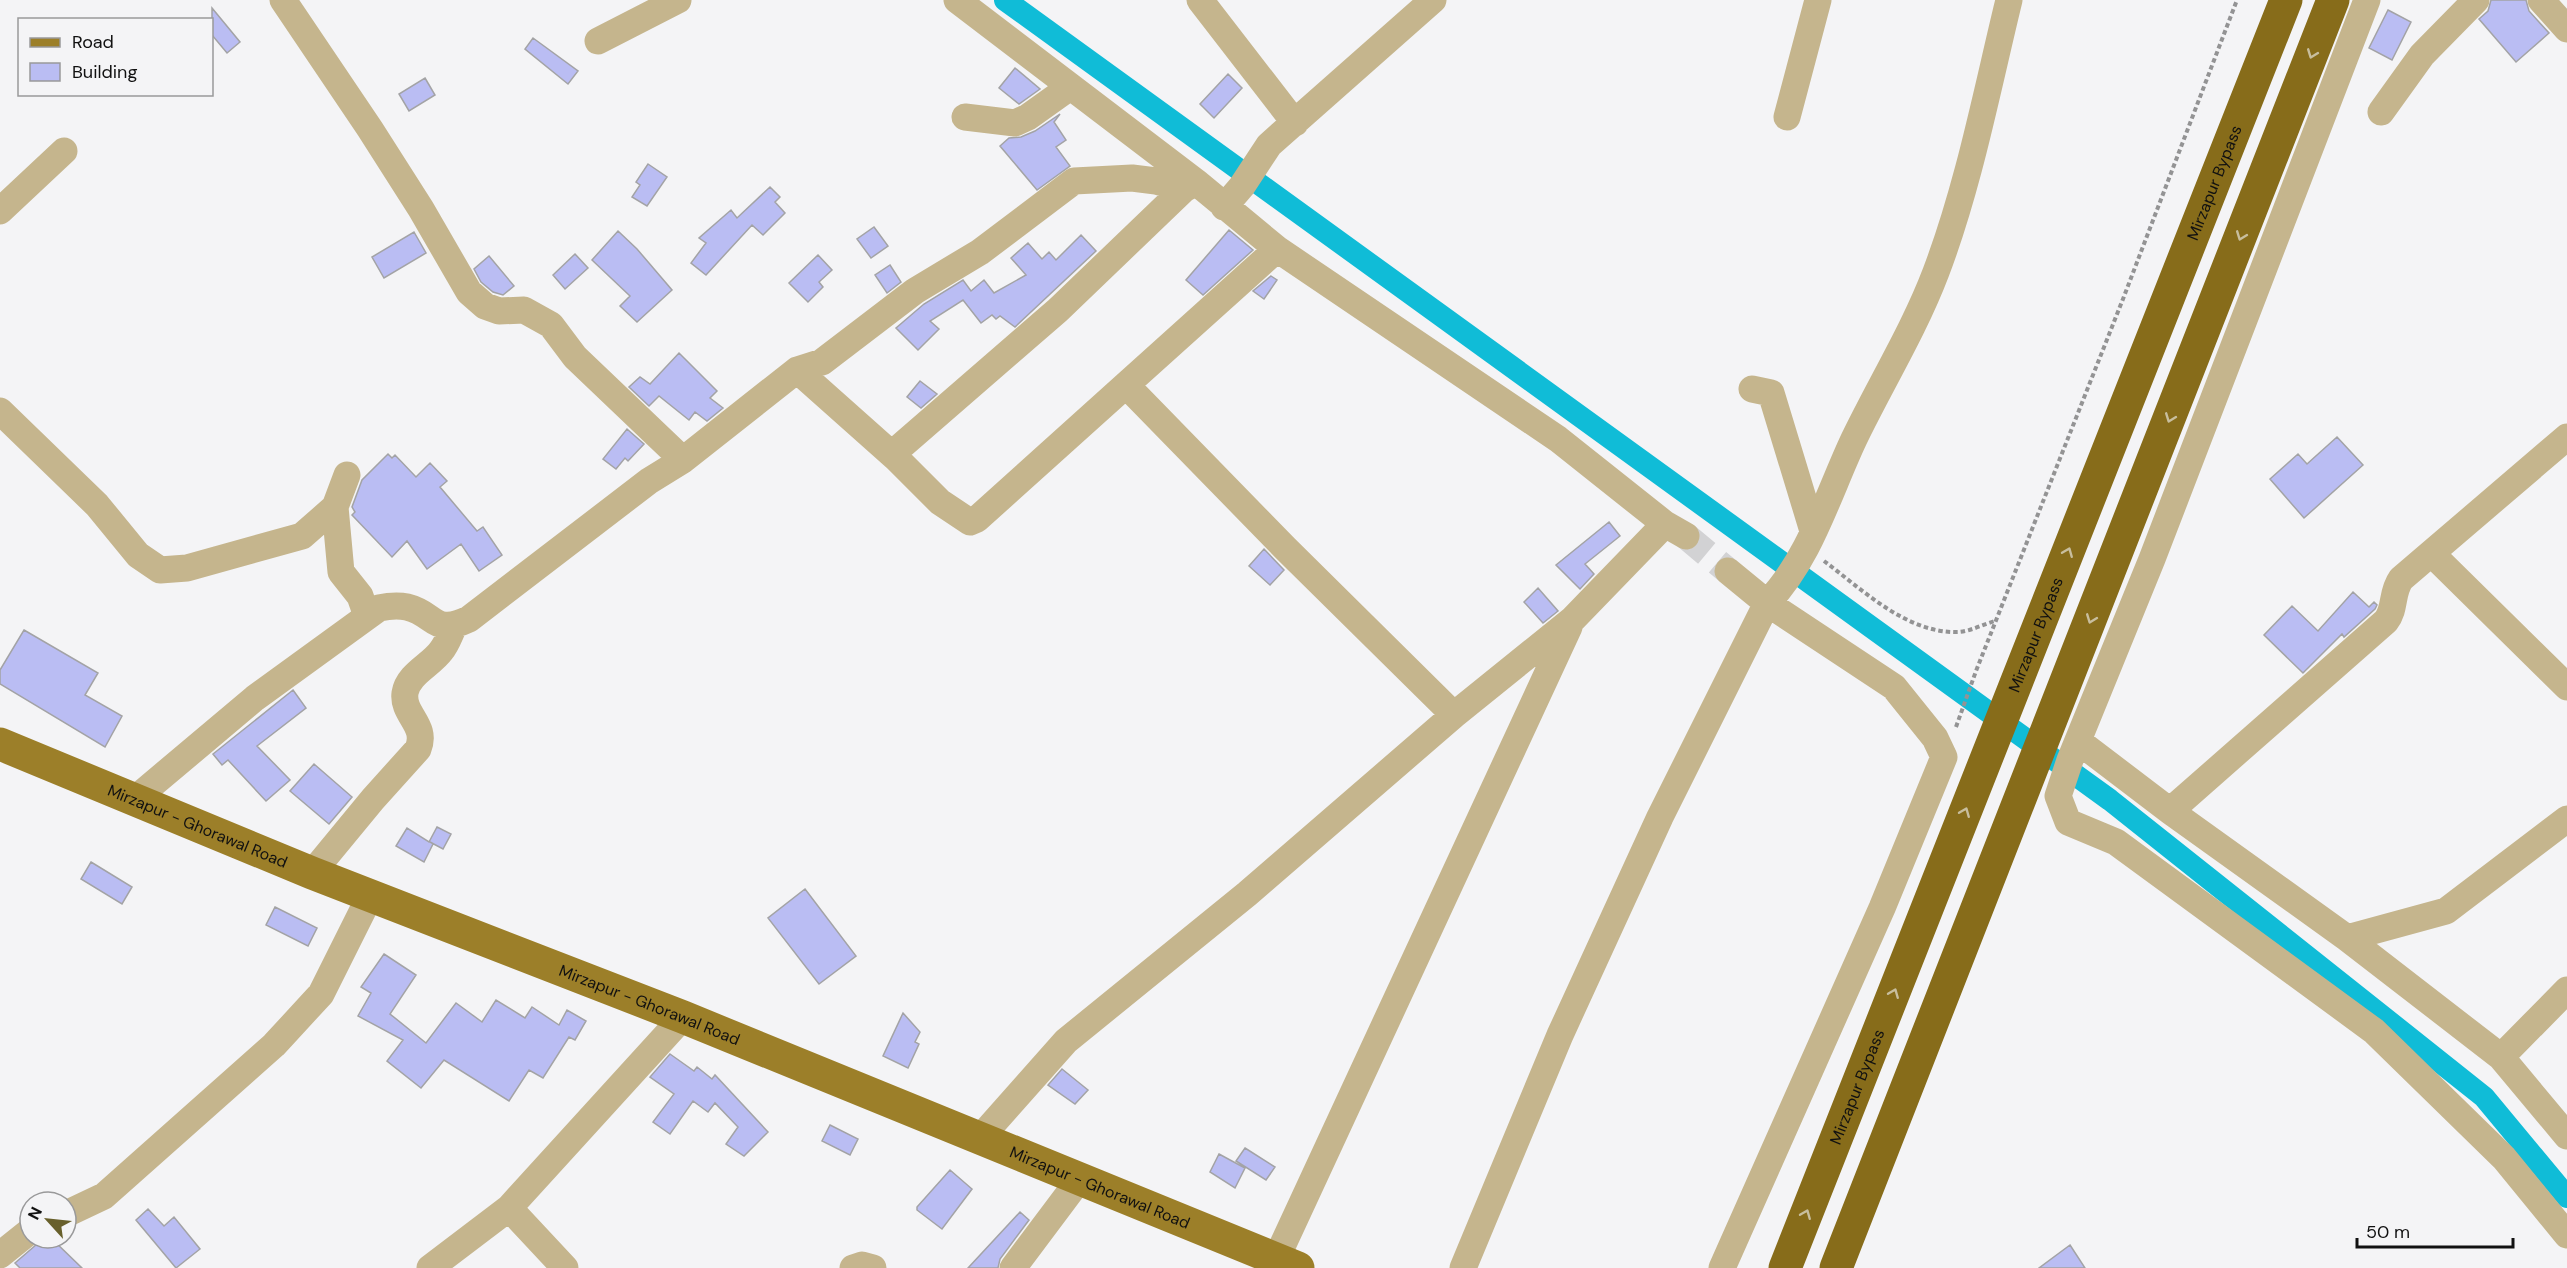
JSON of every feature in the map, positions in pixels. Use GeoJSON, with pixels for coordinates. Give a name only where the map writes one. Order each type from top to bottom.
{"type":"FeatureCollection","features":[{"type":"Feature","properties":{"kind":"highway","name":"Mirzapur Bypass"},"geometry":{"type":"LineString","coordinates":[[1785,1268],[2286,0]]}},
{"type":"Feature","properties":{"kind":"highway"},"geometry":{"type":"LineString","coordinates":[[1836,1268],[2333,0]]}},
{"type":"Feature","properties":{"kind":"main road","name":"Mirzapur - Ghorawal Road"},"geometry":{"type":"LineString","coordinates":[[0,744],[312,873],[683,1017],[980,1138],[1282,1265]]}},
{"type":"Feature","properties":{"kind":"street"},"geometry":{"type":"LineString","coordinates":[[283,0],[415,199],[469,292],[485,306],[499,311],[524,310],[551,326],[575,357],[682,460]]}},
{"type":"Feature","properties":{"kind":"street"},"geometry":{"type":"LineString","coordinates":[[598,41],[678,0]]}},
{"type":"Feature","properties":{"kind":"street"},"geometry":{"type":"LineString","coordinates":[[957,0],[1070,87],[1190,185],[1224,207],[1277,249],[1558,439],[1676,530],[1573,620],[1454,715],[1247,894],[1066,1041],[980,1138]]}},
{"type":"Feature","properties":{"kind":"street"},"geometry":{"type":"LineString","coordinates":[[1200,0],[1295,123]]}},
{"type":"Feature","properties":{"kind":"street"},"geometry":{"type":"LineString","coordinates":[[1224,207],[1242,186],[1269,145],[1433,0]]}},
{"type":"Feature","properties":{"kind":"street"},"geometry":{"type":"LineString","coordinates":[[1788,117],[1818,0]]}},
{"type":"Feature","properties":{"kind":"street"},"geometry":{"type":"LineString","coordinates":[[1463,1268],[1560,1035],[1660,817],[1775,594],[1806,546],[1854,440],[1919,312],[1936,271],[1959,199],[2010,0]]}},
{"type":"Feature","properties":{"kind":"street"},"geometry":{"type":"LineString","coordinates":[[2367,0],[2152,559],[2074,750],[2058,796],[2068,822],[2116,842],[2374,1031],[2504,1158],[2567,1235]]}},
{"type":"Feature","properties":{"kind":"street"},"geometry":{"type":"LineString","coordinates":[[2381,112],[2422,55],[2476,0]]}},
{"type":"Feature","properties":{"kind":"street"},"geometry":{"type":"LineString","coordinates":[[2541,0],[2567,29]]}},
{"type":"Feature","properties":{"kind":"street"},"geometry":{"type":"LineString","coordinates":[[965,117],[1015,123],[1028,117],[1070,87]]}},
{"type":"Feature","properties":{"kind":"street"},"geometry":{"type":"LineString","coordinates":[[0,211],[64,151]]}},
{"type":"Feature","properties":{"kind":"street"},"geometry":{"type":"LineString","coordinates":[[135,799],[255,698],[379,608],[392,605],[409,607],[442,626],[454,626],[469,619],[650,481],[682,460],[797,370],[822,362],[915,291],[980,252],[1074,182],[1131,178],[1190,185]]}},
{"type":"Feature","properties":{"kind":"street"},"geometry":{"type":"LineString","coordinates":[[892,454],[1058,310],[1190,185]]}},
{"type":"Feature","properties":{"kind":"street"},"geometry":{"type":"LineString","coordinates":[[797,370],[892,454],[940,502],[969,522],[976,519],[1277,249]]}},
{"type":"Feature","properties":{"kind":"street"},"geometry":{"type":"LineString","coordinates":[[1126,385],[1285,549],[1454,715]]}},
{"type":"Feature","properties":{"kind":"street"},"geometry":{"type":"LineString","coordinates":[[1752,389],[1771,393],[1806,546]]}},
{"type":"Feature","properties":{"kind":"street"},"geometry":{"type":"LineString","coordinates":[[0,411],[98,505],[138,555],[160,570],[187,568],[302,536],[335,507]]}},
{"type":"Feature","properties":{"kind":"street"},"geometry":{"type":"LineString","coordinates":[[2170,811],[2386,621],[2394,609],[2394,592],[2401,579],[2567,437]]}},
{"type":"Feature","properties":{"kind":"street"},"geometry":{"type":"LineString","coordinates":[[347,476],[335,507],[341,572],[360,596],[367,616]]}},
{"type":"Feature","properties":{"kind":"street"},"geometry":{"type":"LineString","coordinates":[[2432,554],[2567,687]]}},
{"type":"Feature","properties":{"kind":"street"},"geometry":{"type":"LineString","coordinates":[[1722,1268],[1882,908],[1944,757],[1935,738],[1894,687],[1775,594],[1728,571]]}},
{"type":"Feature","properties":{"kind":"street"},"geometry":{"type":"LineString","coordinates":[[1282,1265],[1573,620]]}},
{"type":"Feature","properties":{"kind":"street"},"geometry":{"type":"LineString","coordinates":[[312,873],[418,749],[422,740],[405,698],[406,689],[411,680],[441,651],[454,626]]}},
{"type":"Feature","properties":{"kind":"street"},"geometry":{"type":"LineString","coordinates":[[2074,750],[2170,811],[2347,938],[2501,1057],[2567,1136]]}},
{"type":"Feature","properties":{"kind":"street"},"geometry":{"type":"LineString","coordinates":[[2347,938],[2446,911],[2567,819]]}},
{"type":"Feature","properties":{"kind":"street"},"geometry":{"type":"LineString","coordinates":[[78,1208],[104,1196],[274,1045],[321,994],[370,896]]}},
{"type":"Feature","properties":{"kind":"street"},"geometry":{"type":"LineString","coordinates":[[2501,1057],[2567,990]]}},
{"type":"Feature","properties":{"kind":"street"},"geometry":{"type":"LineString","coordinates":[[430,1268],[509,1208],[683,1017]]}},
{"type":"Feature","properties":{"kind":"street"},"geometry":{"type":"LineString","coordinates":[[1013,1268],[1079,1180]]}},
{"type":"Feature","properties":{"kind":"street"},"geometry":{"type":"LineString","coordinates":[[509,1208],[564,1268]]}},
{"type":"Feature","properties":{"kind":"street"},"geometry":{"type":"LineString","coordinates":[[0,1255],[18,1241]]}},
{"type":"Feature","properties":{"kind":"street"},"geometry":{"type":"LineString","coordinates":[[854,1268],[861,1265],[873,1268]]}},
{"type":"Feature","properties":{"kind":"path"},"geometry":{"type":"LineString","coordinates":[[1962,712],[2237,0]]}},
{"type":"Feature","properties":{"kind":"path"},"geometry":{"type":"LineString","coordinates":[[1806,546],[1896,613],[1920,626],[1940,631],[1961,632],[1996,621]]}},
{"type":"Feature","properties":{"kind":"building"},"geometry":{"type":"Polygon","coordinates":[[[2491,0],[2526,0],[2529,11],[2549,33],[2516,62],[2479,19],[2488,11],[2491,0]]]}},
{"type":"Feature","properties":{"kind":"building"},"geometry":{"type":"Polygon","coordinates":[[[212,8],[240,42],[227,53],[213,36],[212,8]]]}},
{"type":"Feature","properties":{"kind":"building"},"geometry":{"type":"Polygon","coordinates":[[[2388,10],[2411,22],[2392,60],[2369,48],[2388,10]]]}},
{"type":"Feature","properties":{"kind":"building"},"geometry":{"type":"Polygon","coordinates":[[[533,38],[578,71],[568,84],[525,49],[533,38]]]}},
{"type":"Feature","properties":{"kind":"building"},"geometry":{"type":"Polygon","coordinates":[[[1015,68],[1040,89],[1019,104],[999,88],[1015,68]]]}},
{"type":"Feature","properties":{"kind":"building"},"geometry":{"type":"Polygon","coordinates":[[[1228,74],[1242,88],[1214,118],[1200,104],[1228,74]]]}},
{"type":"Feature","properties":{"kind":"building"},"geometry":{"type":"Polygon","coordinates":[[[425,78],[435,95],[409,111],[399,94],[425,78]]]}},
{"type":"Feature","properties":{"kind":"building"},"geometry":{"type":"Polygon","coordinates":[[[1060,114],[1054,122],[1066,140],[1056,147],[1070,166],[1037,190],[1000,146],[1009,138],[1021,137],[1035,131],[1060,114]]]}},
{"type":"Feature","properties":{"kind":"building"},"geometry":{"type":"Polygon","coordinates":[[[648,164],[667,177],[647,206],[632,197],[640,185],[636,182],[648,164]]]}},
{"type":"Feature","properties":{"kind":"building"},"geometry":{"type":"Polygon","coordinates":[[[770,187],[780,197],[775,202],[785,213],[763,235],[752,225],[706,275],[691,263],[706,243],[699,238],[731,210],[737,218],[770,187]]]}},
{"type":"Feature","properties":{"kind":"building"},"geometry":{"type":"Polygon","coordinates":[[[874,227],[888,246],[871,258],[857,239],[874,227]]]}},
{"type":"Feature","properties":{"kind":"building"},"geometry":{"type":"Polygon","coordinates":[[[1229,230],[1253,250],[1203,295],[1186,280],[1229,230]]]}},
{"type":"Feature","properties":{"kind":"building"},"geometry":{"type":"Polygon","coordinates":[[[618,231],[637,249],[672,290],[637,322],[620,306],[630,296],[592,260],[618,231]]]}},
{"type":"Feature","properties":{"kind":"building"},"geometry":{"type":"Polygon","coordinates":[[[414,232],[426,253],[384,278],[372,257],[414,232]]]}},
{"type":"Feature","properties":{"kind":"building"},"geometry":{"type":"Polygon","coordinates":[[[1081,235],[1096,251],[1015,327],[1000,316],[996,319],[992,315],[981,323],[963,300],[930,321],[939,329],[918,350],[896,328],[924,304],[963,280],[971,291],[984,280],[994,293],[1026,275],[1011,258],[1028,243],[1042,259],[1049,252],[1056,260],[1081,235]]]}},
{"type":"Feature","properties":{"kind":"building"},"geometry":{"type":"Polygon","coordinates":[[[575,254],[588,268],[565,289],[553,275],[575,254]]]}},
{"type":"Feature","properties":{"kind":"building"},"geometry":{"type":"Polygon","coordinates":[[[818,255],[832,270],[819,282],[823,287],[808,302],[789,283],[818,255]]]}},
{"type":"Feature","properties":{"kind":"building"},"geometry":{"type":"Polygon","coordinates":[[[489,256],[514,286],[503,295],[493,292],[481,282],[474,269],[489,256]]]}},
{"type":"Feature","properties":{"kind":"building"},"geometry":{"type":"Polygon","coordinates":[[[890,265],[901,282],[887,293],[875,275],[890,265]]]}},
{"type":"Feature","properties":{"kind":"building"},"geometry":{"type":"Polygon","coordinates":[[[1271,276],[1277,280],[1264,299],[1253,291],[1271,276]]]}},
{"type":"Feature","properties":{"kind":"building"},"geometry":{"type":"Polygon","coordinates":[[[679,353],[717,391],[710,398],[723,408],[707,421],[695,412],[689,420],[659,396],[649,406],[629,387],[640,377],[650,384],[679,353]]]}},
{"type":"Feature","properties":{"kind":"building"},"geometry":{"type":"Polygon","coordinates":[[[920,381],[937,394],[921,408],[907,397],[920,381]]]}},
{"type":"Feature","properties":{"kind":"building"},"geometry":{"type":"Polygon","coordinates":[[[627,429],[644,444],[628,461],[625,458],[616,469],[603,459],[627,429]]]}},
{"type":"Feature","properties":{"kind":"building"},"geometry":{"type":"Polygon","coordinates":[[[2337,437],[2363,465],[2304,518],[2270,479],[2298,454],[2307,464],[2337,437]]]}},
{"type":"Feature","properties":{"kind":"building"},"geometry":{"type":"Polygon","coordinates":[[[388,454],[392,458],[395,455],[416,477],[430,463],[447,481],[440,487],[477,531],[483,527],[502,555],[479,571],[461,544],[427,569],[407,541],[392,557],[352,515],[355,512],[352,507],[362,480],[388,454]]]}},
{"type":"Feature","properties":{"kind":"building"},"geometry":{"type":"Polygon","coordinates":[[[1609,522],[1620,536],[1585,564],[1594,574],[1580,589],[1556,565],[1609,522]]]}},
{"type":"Feature","properties":{"kind":"building"},"geometry":{"type":"Polygon","coordinates":[[[1264,549],[1284,570],[1270,585],[1249,566],[1264,549]]]}},
{"type":"Feature","properties":{"kind":"building"},"geometry":{"type":"Polygon","coordinates":[[[1538,588],[1558,611],[1543,623],[1524,602],[1538,588]]]}},
{"type":"Feature","properties":{"kind":"building"},"geometry":{"type":"Polygon","coordinates":[[[2353,592],[2369,607],[2374,602],[2377,605],[2375,609],[2344,637],[2342,634],[2303,673],[2264,635],[2292,606],[2318,631],[2353,592]]]}},
{"type":"Feature","properties":{"kind":"building"},"geometry":{"type":"Polygon","coordinates":[[[24,630],[98,673],[85,695],[122,716],[105,747],[0,684],[0,670],[24,630]]]}},
{"type":"Feature","properties":{"kind":"building"},"geometry":{"type":"Polygon","coordinates":[[[293,690],[306,708],[257,746],[290,780],[266,801],[228,760],[222,765],[213,754],[293,690]]]}},
{"type":"Feature","properties":{"kind":"building"},"geometry":{"type":"Polygon","coordinates":[[[314,764],[352,797],[329,824],[290,791],[314,764]]]}},
{"type":"Feature","properties":{"kind":"building"},"geometry":{"type":"Polygon","coordinates":[[[437,827],[451,834],[443,849],[430,842],[433,844],[424,862],[396,846],[407,828],[429,842],[437,827]]]}},
{"type":"Feature","properties":{"kind":"building"},"geometry":{"type":"Polygon","coordinates":[[[91,862],[132,887],[122,904],[81,879],[91,862]]]}},
{"type":"Feature","properties":{"kind":"building"},"geometry":{"type":"Polygon","coordinates":[[[805,889],[856,956],[819,984],[768,918],[805,889]]]}},
{"type":"Feature","properties":{"kind":"building"},"geometry":{"type":"Polygon","coordinates":[[[275,907],[317,928],[308,946],[266,925],[275,907]]]}},
{"type":"Feature","properties":{"kind":"building"},"geometry":{"type":"Polygon","coordinates":[[[384,954],[416,975],[390,1014],[426,1043],[456,1003],[482,1022],[496,1000],[525,1018],[532,1007],[559,1025],[567,1010],[586,1021],[575,1040],[569,1037],[543,1078],[529,1070],[509,1101],[444,1060],[421,1088],[387,1061],[403,1040],[358,1016],[371,993],[361,987],[384,954]]]}},
{"type":"Feature","properties":{"kind":"building"},"geometry":{"type":"Polygon","coordinates":[[[903,1013],[920,1032],[915,1042],[919,1044],[908,1068],[883,1056],[903,1013]]]}},
{"type":"Feature","properties":{"kind":"building"},"geometry":{"type":"Polygon","coordinates":[[[670,1054],[694,1071],[697,1067],[712,1079],[715,1075],[768,1132],[744,1156],[726,1144],[738,1127],[715,1103],[708,1112],[693,1101],[670,1134],[653,1122],[674,1094],[650,1077],[670,1054]]]}},
{"type":"Feature","properties":{"kind":"building"},"geometry":{"type":"Polygon","coordinates":[[[1062,1069],[1088,1090],[1075,1104],[1048,1085],[1062,1069]]]}},
{"type":"Feature","properties":{"kind":"building"},"geometry":{"type":"Polygon","coordinates":[[[830,1125],[858,1139],[850,1155],[822,1141],[830,1125]]]}},
{"type":"Feature","properties":{"kind":"building"},"geometry":{"type":"Polygon","coordinates":[[[1245,1148],[1275,1167],[1266,1180],[1236,1161],[1245,1148]]]}},
{"type":"Feature","properties":{"kind":"building"},"geometry":{"type":"Polygon","coordinates":[[[1219,1154],[1245,1168],[1235,1188],[1210,1172],[1219,1154]]]}},
{"type":"Feature","properties":{"kind":"building"},"geometry":{"type":"Polygon","coordinates":[[[950,1170],[972,1189],[942,1229],[917,1210],[917,1207],[950,1170]]]}},
{"type":"Feature","properties":{"kind":"building"},"geometry":{"type":"Polygon","coordinates":[[[148,1209],[164,1226],[174,1217],[200,1249],[176,1268],[136,1220],[148,1209]]]}},
{"type":"Feature","properties":{"kind":"building"},"geometry":{"type":"Polygon","coordinates":[[[1020,1212],[1029,1220],[1000,1259],[998,1268],[968,1268],[1020,1212]]]}},
{"type":"Feature","properties":{"kind":"building"},"geometry":{"type":"Polygon","coordinates":[[[2070,1245],[2085,1268],[2039,1268],[2070,1245]]]}},
{"type":"Feature","properties":{"kind":"building"},"geometry":{"type":"Polygon","coordinates":[[[30,1250],[63,1250],[82,1268],[20,1268],[15,1263],[30,1250]]]}},
{"type":"Feature","properties":{"kind":"waterway"},"geometry":{"type":"LineString","coordinates":[[1005,0],[2110,800],[2484,1097],[2567,1197]]}},
{"type":"Feature","properties":{"kind":"tunnel"},"geometry":{"type":"LineString","coordinates":[[1686,536],[1728,571]]}}]}
